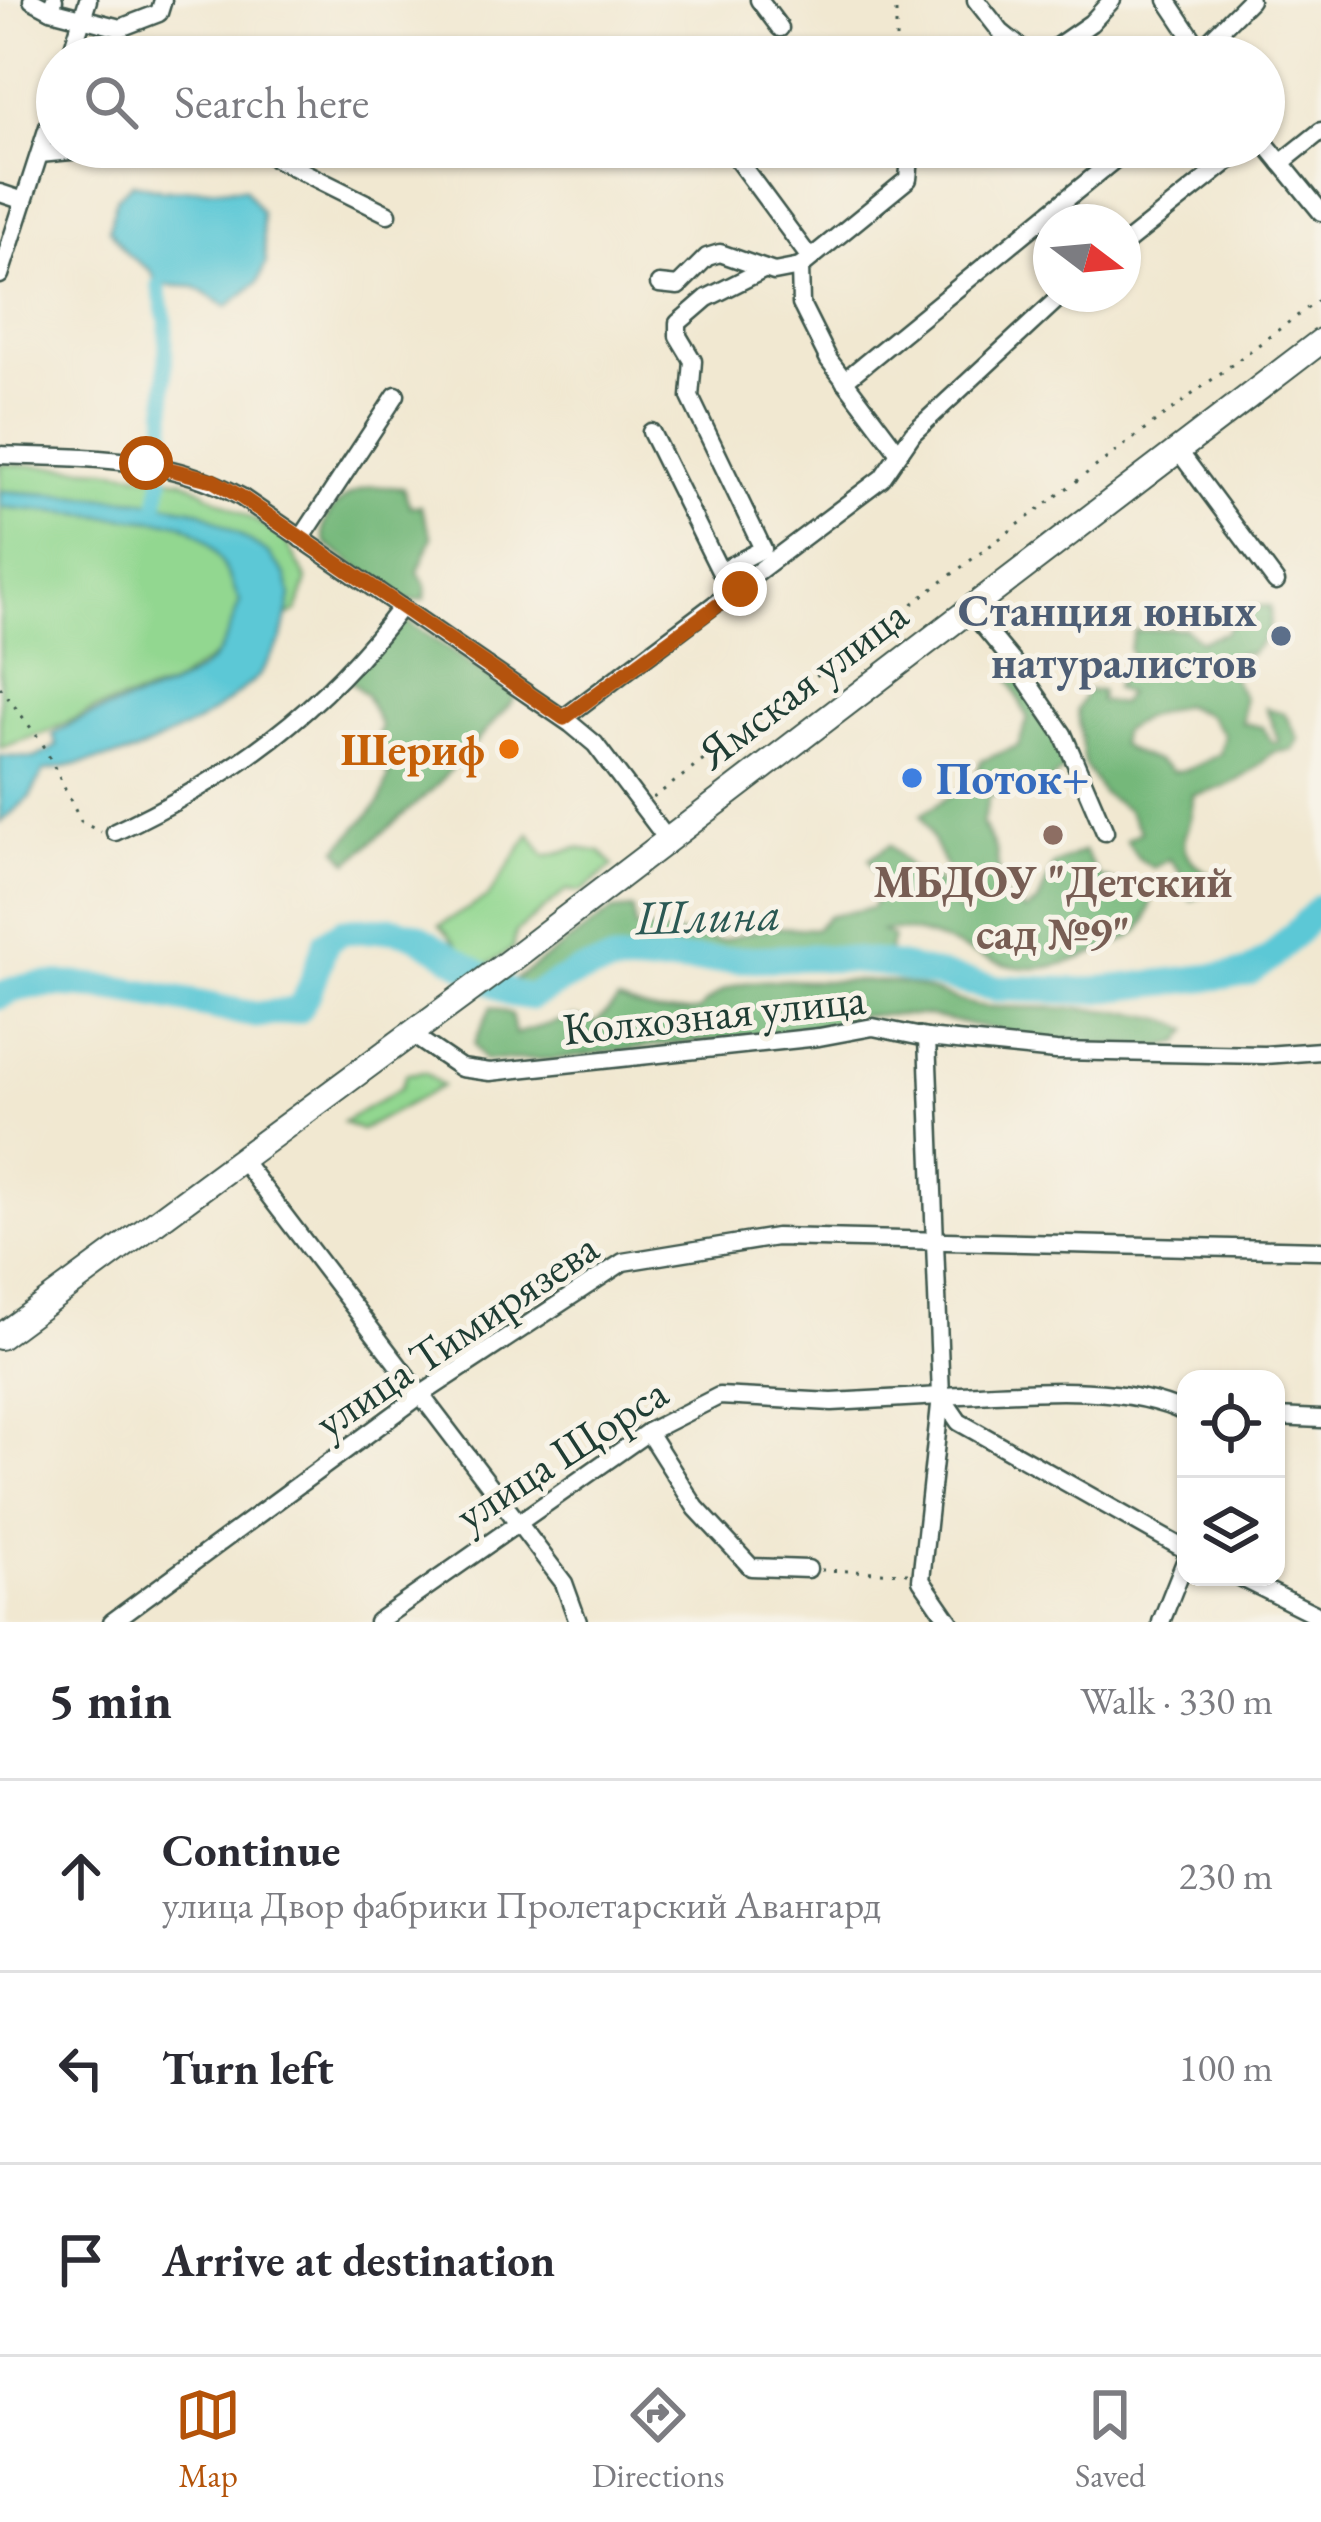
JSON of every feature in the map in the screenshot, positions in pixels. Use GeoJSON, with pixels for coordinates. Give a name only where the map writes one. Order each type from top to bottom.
{"type":"FeatureCollection","features":[{"type":"Feature","properties":{"kind":"highway","name":"Ямская улица"},"geometry":{"type":"LineString","coordinates":[[411,1034],[1321,341]]}},
{"type":"Feature","properties":{"kind":"highway"},"geometry":{"type":"LineString","coordinates":[[0,1337],[411,1034]]}},
{"type":"Feature","properties":{"kind":"street"},"geometry":{"type":"LineString","coordinates":[[32,0],[81,20],[120,28],[159,13],[163,0]]}},
{"type":"Feature","properties":{"kind":"street"},"geometry":{"type":"LineString","coordinates":[[76,36],[88,0]]}},
{"type":"Feature","properties":{"kind":"street"},"geometry":{"type":"LineString","coordinates":[[759,0],[780,28]]}},
{"type":"Feature","properties":{"kind":"street"},"geometry":{"type":"LineString","coordinates":[[976,0],[1006,36]]}},
{"type":"Feature","properties":{"kind":"street"},"geometry":{"type":"LineString","coordinates":[[1071,36],[1112,0]]}},
{"type":"Feature","properties":{"kind":"street"},"geometry":{"type":"LineString","coordinates":[[1167,0],[1191,36]]}},
{"type":"Feature","properties":{"kind":"street"},"geometry":{"type":"LineString","coordinates":[[1217,36],[1250,0]]}},
{"type":"Feature","properties":{"kind":"street"},"geometry":{"type":"LineString","coordinates":[[1285,160],[1321,131]]}},
{"type":"Feature","properties":{"kind":"street"},"geometry":{"type":"LineString","coordinates":[[0,275],[36,166]]}},
{"type":"Feature","properties":{"kind":"street"},"geometry":{"type":"LineString","coordinates":[[295,168],[388,214]]}},
{"type":"Feature","properties":{"kind":"street"},"geometry":{"type":"LineString","coordinates":[[742,168],[805,262],[801,304],[829,360],[899,453]]}},
{"type":"Feature","properties":{"kind":"street"},"geometry":{"type":"LineString","coordinates":[[658,284],[678,286],[707,257],[720,253],[774,272],[805,262],[908,179],[909,168]]}},
{"type":"Feature","properties":{"kind":"street"},"geometry":{"type":"LineString","coordinates":[[844,381],[1104,168]]}},
{"type":"Feature","properties":{"kind":"street"},"geometry":{"type":"LineString","coordinates":[[1141,231],[1220,168]]}},
{"type":"Feature","properties":{"kind":"street"},"geometry":{"type":"LineString","coordinates":[[1285,168],[1321,212]]}},
{"type":"Feature","properties":{"kind":"street"},"geometry":{"type":"LineString","coordinates":[[0,193],[24,201]]}},
{"type":"Feature","properties":{"kind":"street"},"geometry":{"type":"LineString","coordinates":[[720,571],[763,549],[690,397],[693,361],[678,336],[678,323],[707,298],[765,269]]}},
{"type":"Feature","properties":{"kind":"street"},"geometry":{"type":"LineString","coordinates":[[564,718],[882,478],[913,434],[1045,312]]}},
{"type":"Feature","properties":{"kind":"street"},"geometry":{"type":"LineString","coordinates":[[302,538],[396,395]]}},
{"type":"Feature","properties":{"kind":"street"},"geometry":{"type":"LineString","coordinates":[[651,432],[731,595]]}},
{"type":"Feature","properties":{"kind":"street"},"geometry":{"type":"LineString","coordinates":[[1178,450],[1276,582]]}},
{"type":"Feature","properties":{"kind":"street"},"geometry":{"type":"LineString","coordinates":[[0,455],[146,463],[212,480],[564,718],[595,744],[667,839]]}},
{"type":"Feature","properties":{"kind":"street"},"geometry":{"type":"LineString","coordinates":[[115,832],[221,775],[292,724],[332,690],[401,607]]}},
{"type":"Feature","properties":{"kind":"street"},"geometry":{"type":"LineString","coordinates":[[969,609],[1064,734],[1105,832]]}},
{"type":"Feature","properties":{"kind":"street","name":"Колхозная улица"},"geometry":{"type":"LineString","coordinates":[[411,1034],[461,1068],[490,1072],[873,1028],[927,1039],[1056,1051],[1265,1055],[1321,1051]]}},
{"type":"Feature","properties":{"kind":"street"},"geometry":{"type":"LineString","coordinates":[[927,1039],[941,1396],[921,1580],[950,1622]]}},
{"type":"Feature","properties":{"kind":"street"},"geometry":{"type":"LineString","coordinates":[[242,1160],[564,1583],[578,1622]]}},
{"type":"Feature","properties":{"kind":"street","name":"улица Тимирязева"},"geometry":{"type":"LineString","coordinates":[[112,1622],[422,1394],[623,1262],[776,1237],[1321,1250]]}},
{"type":"Feature","properties":{"kind":"street","name":"улица Щорса"},"geometry":{"type":"LineString","coordinates":[[376,1622],[648,1432],[719,1396],[832,1402],[1057,1392],[1159,1400],[1177,1409]]}},
{"type":"Feature","properties":{"kind":"street"},"geometry":{"type":"LineString","coordinates":[[941,1396],[959,1423],[1177,1545]]}},
{"type":"Feature","properties":{"kind":"street"},"geometry":{"type":"LineString","coordinates":[[1285,1418],[1321,1419]]}},
{"type":"Feature","properties":{"kind":"street"},"geometry":{"type":"LineString","coordinates":[[648,1432],[696,1508],[751,1567],[808,1569]]}},
{"type":"Feature","properties":{"kind":"street"},"geometry":{"type":"LineString","coordinates":[[1161,1622],[1177,1582]]}},
{"type":"Feature","properties":{"kind":"street"},"geometry":{"type":"LineString","coordinates":[[1258,1586],[1321,1617]]}},
{"type":"Feature","properties":{"kind":"path"},"geometry":{"type":"LineString","coordinates":[[896,0],[896,36]]}},
{"type":"Feature","properties":{"kind":"path"},"geometry":{"type":"LineString","coordinates":[[643,806],[1321,298]]}},
{"type":"Feature","properties":{"kind":"path"},"geometry":{"type":"LineString","coordinates":[[0,687],[43,744],[81,822],[97,832],[115,832]]}},
{"type":"Feature","properties":{"kind":"path"},"geometry":{"type":"LineString","coordinates":[[808,1569],[922,1574]]}},
{"type":"Feature","properties":{"kind":"green space"},"geometry":{"type":"Polygon","coordinates":[[[0,464],[106,469],[183,480],[284,537],[307,580],[297,611],[231,645],[171,686],[93,710],[0,748],[0,464]]]}},
{"type":"Feature","properties":{"kind":"green space"},"geometry":{"type":"Polygon","coordinates":[[[372,486],[403,488],[410,506],[420,506],[432,537],[418,572],[426,586],[425,599],[406,602],[326,544],[325,524],[335,507],[372,486]]]}},
{"type":"Feature","properties":{"kind":"green space"},"geometry":{"type":"Polygon","coordinates":[[[1247,606],[1270,606],[1264,638],[1249,654],[1238,653],[1228,670],[1244,698],[1242,723],[1262,727],[1272,743],[1279,742],[1266,708],[1284,713],[1299,739],[1293,750],[1273,752],[1237,781],[1193,795],[1184,847],[1196,865],[1211,875],[1205,894],[1192,900],[1177,886],[1181,872],[1169,859],[1153,868],[1138,858],[1126,840],[1141,832],[1127,809],[1103,794],[1085,766],[1077,710],[1087,691],[1101,691],[1100,701],[1120,704],[1127,694],[1114,688],[1122,675],[1140,671],[1129,649],[1135,631],[1184,628],[1200,641],[1225,633],[1247,606]],[[1182,705],[1122,731],[1120,744],[1173,772],[1189,769],[1220,754],[1224,735],[1208,715],[1182,705]]]}},
{"type":"Feature","properties":{"kind":"green space"},"geometry":{"type":"Polygon","coordinates":[[[399,616],[515,694],[433,789],[349,862],[338,849],[380,802],[389,775],[371,757],[381,726],[366,695],[348,679],[399,616]]]}},
{"type":"Feature","properties":{"kind":"green space"},"geometry":{"type":"Polygon","coordinates":[[[1015,674],[1058,737],[1067,765],[1033,789],[990,795],[982,823],[996,851],[1002,895],[1025,911],[1038,903],[1053,865],[1084,851],[1099,877],[1152,894],[1145,922],[1128,939],[1074,960],[1037,968],[998,962],[921,934],[882,931],[893,937],[888,953],[775,950],[590,958],[531,992],[512,982],[612,911],[633,909],[635,928],[721,941],[767,927],[816,929],[828,916],[872,908],[882,885],[869,859],[890,845],[912,870],[934,876],[960,914],[965,908],[921,815],[975,780],[981,761],[1018,746],[1028,719],[1008,676],[1015,674]]]}},
{"type":"Feature","properties":{"kind":"green space"},"geometry":{"type":"Polygon","coordinates":[[[530,834],[545,856],[577,848],[601,852],[613,866],[581,892],[567,890],[516,932],[513,948],[485,967],[465,954],[440,925],[488,897],[530,834]]]}},
{"type":"Feature","properties":{"kind":"green space"},"geometry":{"type":"Polygon","coordinates":[[[788,980],[900,983],[978,1006],[1123,1012],[1189,1030],[1180,1042],[1158,1047],[1029,1041],[925,1015],[856,1015],[805,1034],[676,1043],[555,1059],[484,1060],[474,1044],[491,1007],[511,1014],[515,1034],[574,1017],[596,1023],[618,1001],[658,1013],[698,1011],[729,988],[788,980]]]}},
{"type":"Feature","properties":{"kind":"green space"},"geometry":{"type":"Polygon","coordinates":[[[425,1072],[442,1086],[361,1130],[343,1122],[401,1088],[406,1074],[425,1072]]]}},
{"type":"Feature","properties":{"kind":"water"},"geometry":{"type":"Polygon","coordinates":[[[133,183],[162,190],[244,188],[261,212],[266,263],[258,282],[227,307],[195,287],[158,285],[150,270],[127,254],[109,229],[117,197],[133,183]]]}},
{"type":"Feature","properties":{"kind":"water"},"geometry":{"type":"Polygon","coordinates":[[[0,491],[140,500],[201,511],[269,554],[286,576],[291,596],[282,639],[259,676],[230,700],[200,721],[134,753],[44,771],[30,797],[0,823],[0,756],[35,758],[57,746],[53,735],[72,724],[193,675],[220,650],[240,602],[210,546],[180,523],[0,507],[0,491]]]}},
{"type":"Feature","properties":{"kind":"waterway"},"geometry":{"type":"LineString","coordinates":[[158,285],[166,321],[165,456]]}},
{"type":"Feature","properties":{"kind":"waterway"},"geometry":{"type":"LineString","coordinates":[[157,503],[162,479]]}},
{"type":"Feature","properties":{"kind":"waterway","name":"Шлина"},"geometry":{"type":"LineString","coordinates":[[0,996],[52,984],[124,990],[256,1015],[298,1010],[326,942],[343,931],[393,929],[416,935],[512,994],[531,997],[579,972],[613,963],[813,957],[882,963],[995,988],[1087,991],[1248,973],[1273,956],[1321,907]]}},
{"type":"Feature","properties":{"kind":"place","name":"Станция юных натуралистов"},"geometry":{"type":"Point","coordinates":[1281,636]}},
{"type":"Feature","properties":{"kind":"place","name":"Шериф"},"geometry":{"type":"Point","coordinates":[509,749]}},
{"type":"Feature","properties":{"kind":"place","name":"Поток+"},"geometry":{"type":"Point","coordinates":[912,778]}},
{"type":"Feature","properties":{"kind":"place","name":"МБДОУ \"Детский сад №9\""},"geometry":{"type":"Point","coordinates":[1053,835]}},
{"type":"Feature","properties":{"kind":"route"},"geometry":{"type":"LineString","coordinates":[[146,463],[212,480],[241,497],[564,718],[740,589]]}}]}
